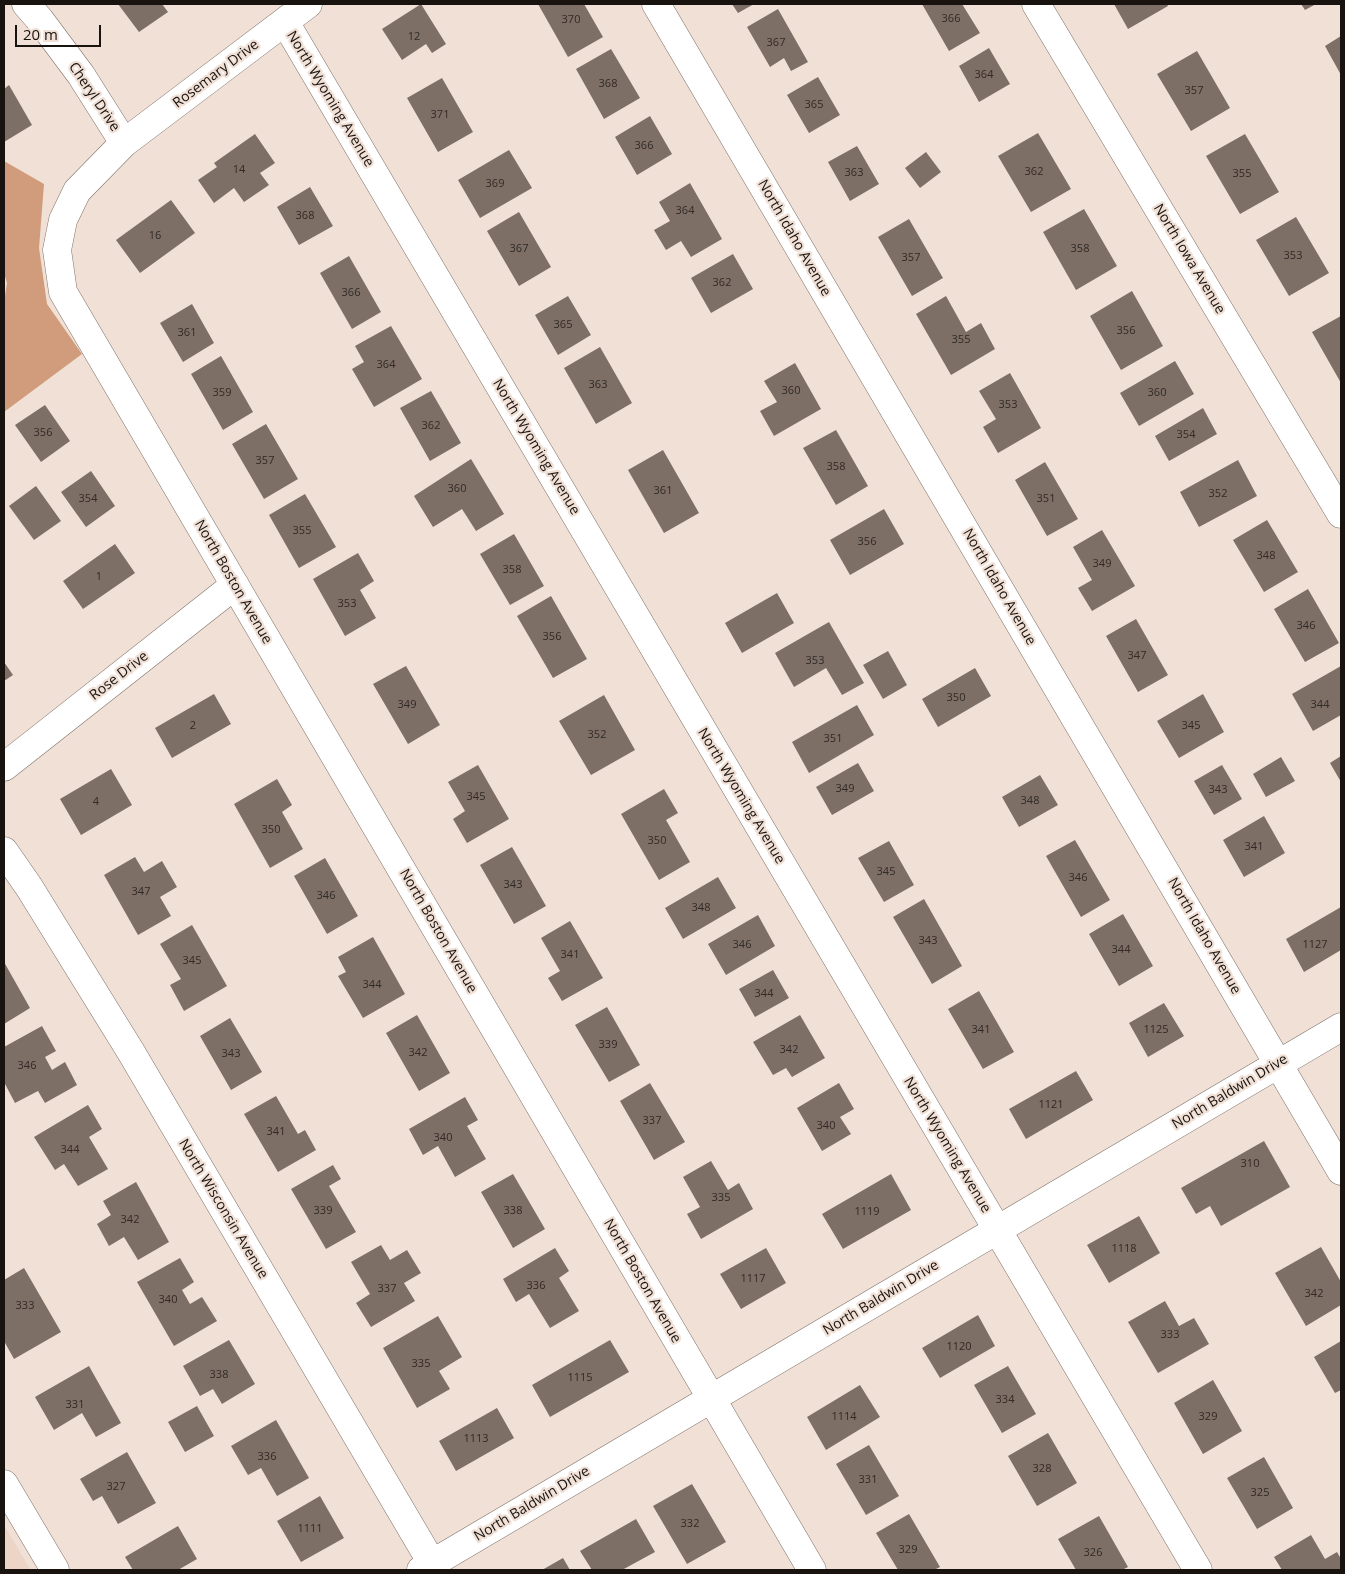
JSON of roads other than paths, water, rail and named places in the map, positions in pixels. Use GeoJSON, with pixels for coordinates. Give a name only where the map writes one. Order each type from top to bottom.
{"type":"FeatureCollection","features":[{"type":"Feature","properties":{"kind":"street","name":"Cheryl Drive"},"geometry":{"type":"LineString","coordinates":[[26,4],[81,75],[124,143]]}},
{"type":"Feature","properties":{"kind":"street","name":"Rosemary Drive"},"geometry":{"type":"LineString","coordinates":[[63,292],[57,250],[63,220],[77,191],[124,143],[308,4]]}},
{"type":"Feature","properties":{"kind":"street","name":"North Idaho Avenue"},"geometry":{"type":"LineString","coordinates":[[656,4],[1341,1171]]}},
{"type":"Feature","properties":{"kind":"street","name":"North Iowa Avenue"},"geometry":{"type":"LineString","coordinates":[[1036,4],[1341,514]]}},
{"type":"Feature","properties":{"kind":"street","name":"North Wyoming Avenue"},"geometry":{"type":"LineString","coordinates":[[285,22],[1198,1570]]}},
{"type":"Feature","properties":{"kind":"street","name":"North Boston Avenue"},"geometry":{"type":"LineString","coordinates":[[63,292],[812,1570]]}},
{"type":"Feature","properties":{"kind":"street","name":"Rose Drive"},"geometry":{"type":"LineString","coordinates":[[4,766],[235,585]]}},
{"type":"Feature","properties":{"kind":"street","name":"North Wisconsin Avenue"},"geometry":{"type":"LineString","coordinates":[[4,851],[29,887],[126,1044],[430,1568]]}},
{"type":"Feature","properties":{"kind":"street","name":"North Baldwin Drive"},"geometry":{"type":"LineString","coordinates":[[430,1568],[1341,1027]]}},
{"type":"Feature","properties":{"kind":"street"},"geometry":{"type":"LineString","coordinates":[[4,1484],[55,1570]]}}]}
